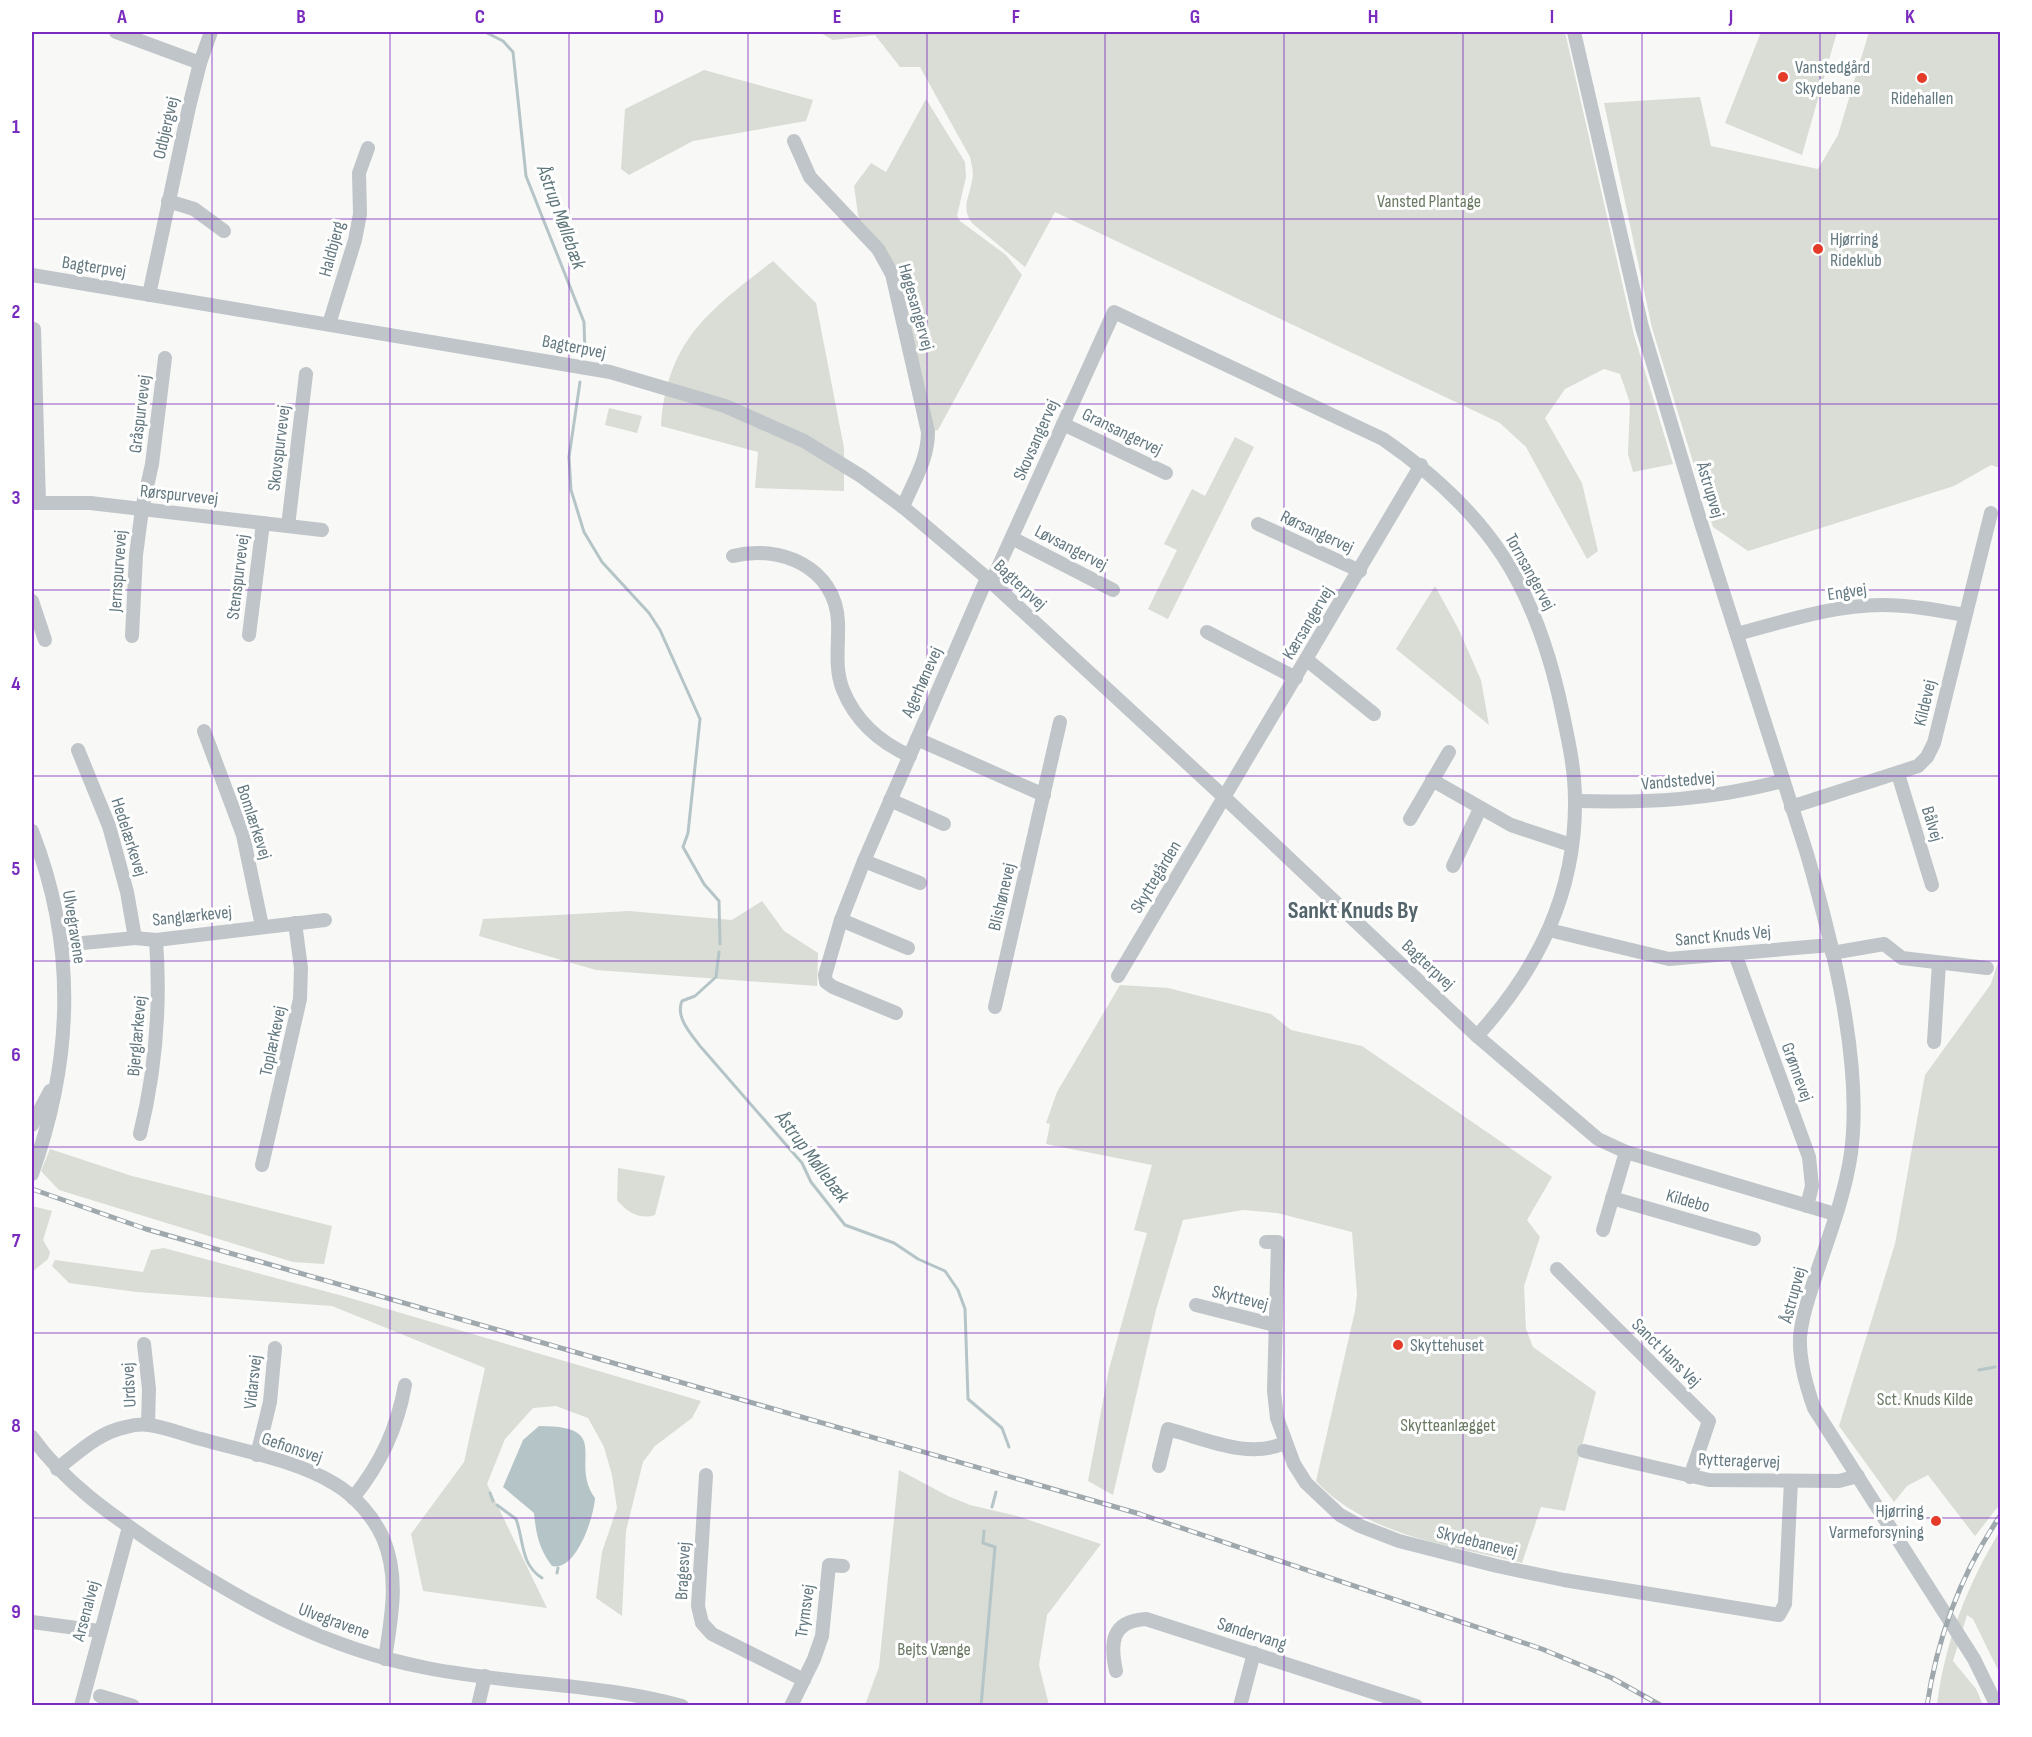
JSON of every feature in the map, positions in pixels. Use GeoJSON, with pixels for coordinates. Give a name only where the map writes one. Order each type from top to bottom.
{"type":"FeatureCollection","features":[{"type":"Feature","properties":{"kind":"street"},"geometry":{"type":"LineString","coordinates":[[116,32],[200,63]]}},
{"type":"Feature","properties":{"kind":"street","name":"Odbjergvej"},"geometry":{"type":"LineString","coordinates":[[149,295],[200,63],[211,32]]}},
{"type":"Feature","properties":{"kind":"street","name":"Åstrupvej"},"geometry":{"type":"LineString","coordinates":[[1574,32],[1642,327],[1816,886],[1831,949],[1849,1046],[1853,1116],[1851,1154],[1836,1214],[1804,1312],[1801,1357],[1814,1408],[1974,1659],[1997,1706]]}},
{"type":"Feature","properties":{"kind":"street","name":"Høgesangervej"},"geometry":{"type":"LineString","coordinates":[[794,141],[810,177],[878,249],[892,274],[928,432],[928,445],[922,466],[903,507]]}},
{"type":"Feature","properties":{"kind":"street","name":"Haldbjerg"},"geometry":{"type":"LineString","coordinates":[[329,324],[356,240],[360,214],[359,173],[368,148]]}},
{"type":"Feature","properties":{"kind":"street"},"geometry":{"type":"LineString","coordinates":[[168,201],[194,209],[224,231]]}},
{"type":"Feature","properties":{"kind":"street","name":"Bagterpvej"},"geometry":{"type":"LineString","coordinates":[[32,275],[610,372],[725,406],[804,441],[861,476],[903,507],[989,581],[1225,798],[1477,1036],[1598,1140],[1626,1152],[1836,1214]]}},
{"type":"Feature","properties":{"kind":"street","name":"Skovsangervej"},"geometry":{"type":"LineString","coordinates":[[989,581],[1012,538],[1114,312]]}},
{"type":"Feature","properties":{"kind":"street","name":"Tornsangervej"},"geometry":{"type":"LineString","coordinates":[[1114,312],[1332,412],[1383,439],[1421,465],[1459,499],[1483,527],[1508,563],[1529,601],[1545,641],[1557,683],[1572,762],[1575,801],[1571,845],[1567,873],[1549,930],[1522,981],[1477,1036]]}},
{"type":"Feature","properties":{"kind":"street"},"geometry":{"type":"LineString","coordinates":[[33,329],[35,503]]}},
{"type":"Feature","properties":{"kind":"street","name":"Gråspurvevej"},"geometry":{"type":"LineString","coordinates":[[141,509],[152,464],[165,358]]}},
{"type":"Feature","properties":{"kind":"street","name":"Skovspurvevej"},"geometry":{"type":"LineString","coordinates":[[288,526],[306,374]]}},
{"type":"Feature","properties":{"kind":"street","name":"Gransangervej"},"geometry":{"type":"LineString","coordinates":[[1064,424],[1166,473]]}},
{"type":"Feature","properties":{"kind":"street","name":"Kærsangervej"},"geometry":{"type":"LineString","coordinates":[[1225,798],[1421,465]]}},
{"type":"Feature","properties":{"kind":"street","name":"Rørspurvevej"},"geometry":{"type":"LineString","coordinates":[[35,503],[90,503],[322,530]]}},
{"type":"Feature","properties":{"kind":"street","name":"Jernspurvevej"},"geometry":{"type":"LineString","coordinates":[[132,636],[133,592],[141,509]]}},
{"type":"Feature","properties":{"kind":"street","name":"Kildevej"},"geometry":{"type":"LineString","coordinates":[[1791,807],[1898,774],[1918,766],[1927,757],[1934,743],[1991,513]]}},
{"type":"Feature","properties":{"kind":"street","name":"Stenspurvevej"},"geometry":{"type":"LineString","coordinates":[[249,635],[263,523]]}},
{"type":"Feature","properties":{"kind":"street","name":"Rørsangervej"},"geometry":{"type":"LineString","coordinates":[[1258,525],[1360,572]]}},
{"type":"Feature","properties":{"kind":"street","name":"Løvsangervej"},"geometry":{"type":"LineString","coordinates":[[1012,538],[1113,590]]}},
{"type":"Feature","properties":{"kind":"street"},"geometry":{"type":"LineString","coordinates":[[733,556],[748,552],[780,553],[794,559],[819,578],[834,605],[838,620],[838,670],[851,706],[876,736],[910,756]]}},
{"type":"Feature","properties":{"kind":"street","name":"Agerhønevej"},"geometry":{"type":"LineString","coordinates":[[896,1014],[826,982],[825,975],[841,920],[864,861],[916,739],[989,581]]}},
{"type":"Feature","properties":{"kind":"street"},"geometry":{"type":"LineString","coordinates":[[32,601],[45,640]]}},
{"type":"Feature","properties":{"kind":"street","name":"Engvej"},"geometry":{"type":"LineString","coordinates":[[1737,634],[1839,609],[1880,605],[1914,606],[1965,615]]}},
{"type":"Feature","properties":{"kind":"street"},"geometry":{"type":"LineString","coordinates":[[1207,632],[1296,678]]}},
{"type":"Feature","properties":{"kind":"street"},"geometry":{"type":"LineString","coordinates":[[1307,660],[1374,714]]}},
{"type":"Feature","properties":{"kind":"street","name":"Blishønevej"},"geometry":{"type":"LineString","coordinates":[[995,1007],[1060,722]]}},
{"type":"Feature","properties":{"kind":"street","name":"Bomlærkevej"},"geometry":{"type":"LineString","coordinates":[[204,732],[243,835],[262,926]]}},
{"type":"Feature","properties":{"kind":"street"},"geometry":{"type":"LineString","coordinates":[[916,739],[1044,795]]}},
{"type":"Feature","properties":{"kind":"street","name":"Hedelærkevej"},"geometry":{"type":"LineString","coordinates":[[78,750],[109,826],[127,892],[135,938]]}},
{"type":"Feature","properties":{"kind":"street"},"geometry":{"type":"LineString","coordinates":[[1410,819],[1449,752]]}},
{"type":"Feature","properties":{"kind":"street","name":"Bålvej"},"geometry":{"type":"LineString","coordinates":[[1898,774],[1932,885]]}},
{"type":"Feature","properties":{"kind":"street"},"geometry":{"type":"LineString","coordinates":[[1432,780],[1480,809],[1544,838],[1571,845]]}},
{"type":"Feature","properties":{"kind":"street","name":"Vandstedvej"},"geometry":{"type":"LineString","coordinates":[[1575,801],[1678,801],[1739,792],[1783,781]]}},
{"type":"Feature","properties":{"kind":"street","name":"Skyttegården"},"geometry":{"type":"LineString","coordinates":[[1118,976],[1225,798]]}},
{"type":"Feature","properties":{"kind":"street"},"geometry":{"type":"LineString","coordinates":[[890,800],[944,824]]}},
{"type":"Feature","properties":{"kind":"street"},"geometry":{"type":"LineString","coordinates":[[1453,866],[1480,809]]}},
{"type":"Feature","properties":{"kind":"street","name":"Ulvegravene"},"geometry":{"type":"LineString","coordinates":[[32,831],[50,890],[62,945],[65,1027],[57,1089],[34,1168]]}},
{"type":"Feature","properties":{"kind":"street"},"geometry":{"type":"LineString","coordinates":[[864,861],[920,884]]}},
{"type":"Feature","properties":{"kind":"street","name":"Sanglærkevej"},"geometry":{"type":"LineString","coordinates":[[62,945],[135,938],[156,940],[325,920]]}},
{"type":"Feature","properties":{"kind":"street"},"geometry":{"type":"LineString","coordinates":[[841,920],[908,948]]}},
{"type":"Feature","properties":{"kind":"street","name":"Toplærkevej"},"geometry":{"type":"LineString","coordinates":[[262,1165],[300,999],[301,968],[295,923]]}},
{"type":"Feature","properties":{"kind":"street","name":"Sanct Knuds Vej"},"geometry":{"type":"LineString","coordinates":[[1549,930],[1670,960],[1831,949]]}},
{"type":"Feature","properties":{"kind":"street","name":"Bjerglærkevej"},"geometry":{"type":"LineString","coordinates":[[140,1134],[149,1096],[157,1035],[159,979],[156,940]]}},
{"type":"Feature","properties":{"kind":"street"},"geometry":{"type":"LineString","coordinates":[[1831,949],[1884,944],[1902,958],[1987,968]]}},
{"type":"Feature","properties":{"kind":"street","name":"Grønnevej"},"geometry":{"type":"LineString","coordinates":[[1735,954],[1809,1157],[1812,1185],[1807,1206]]}},
{"type":"Feature","properties":{"kind":"street"},"geometry":{"type":"LineString","coordinates":[[1934,1042],[1939,963]]}},
{"type":"Feature","properties":{"kind":"street","name":"Ulvegravene"},"geometry":{"type":"LineString","coordinates":[[32,1125],[41,1111],[60,1067]]}},
{"type":"Feature","properties":{"kind":"street"},"geometry":{"type":"LineString","coordinates":[[1603,1230],[1626,1152]]}},
{"type":"Feature","properties":{"kind":"street","name":"Kildebo"},"geometry":{"type":"LineString","coordinates":[[1612,1198],[1754,1239]]}},
{"type":"Feature","properties":{"kind":"street","name":"Skydebanevej"},"geometry":{"type":"LineString","coordinates":[[1266,1242],[1278,1242],[1274,1391],[1277,1418],[1284,1443],[1300,1474],[1322,1500],[1350,1521],[1381,1535],[1497,1566],[1564,1580],[1779,1615],[1785,1605],[1791,1481]]}},
{"type":"Feature","properties":{"kind":"street","name":"Sanct Hans Vej"},"geometry":{"type":"LineString","coordinates":[[1557,1269],[1708,1421],[1690,1477]]}},
{"type":"Feature","properties":{"kind":"street","name":"Skyttevej"},"geometry":{"type":"LineString","coordinates":[[1196,1305],[1275,1325]]}},
{"type":"Feature","properties":{"kind":"street","name":"Urdsvej"},"geometry":{"type":"LineString","coordinates":[[144,1344],[149,1389],[148,1424]]}},
{"type":"Feature","properties":{"kind":"street","name":"Vidarsvej"},"geometry":{"type":"LineString","coordinates":[[257,1455],[270,1402],[274,1348]]}},
{"type":"Feature","properties":{"kind":"street"},"geometry":{"type":"LineString","coordinates":[[353,1498],[370,1476],[393,1433],[405,1385]]}},
{"type":"Feature","properties":{"kind":"street","name":"Gefionsvej"},"geometry":{"type":"LineString","coordinates":[[57,1469],[112,1430],[148,1424],[315,1474],[353,1498],[374,1523],[390,1559],[393,1599],[386,1659]]}},
{"type":"Feature","properties":{"kind":"street"},"geometry":{"type":"LineString","coordinates":[[1159,1466],[1168,1429],[1244,1448],[1272,1449],[1284,1443]]}},
{"type":"Feature","properties":{"kind":"street","name":"Ulvegravene"},"geometry":{"type":"LineString","coordinates":[[32,1437],[57,1469],[77,1489],[129,1527],[216,1584],[265,1612],[328,1641],[386,1659],[485,1676],[611,1689],[682,1706]]}},
{"type":"Feature","properties":{"kind":"street","name":"Rytteragervej"},"geometry":{"type":"LineString","coordinates":[[1584,1451],[1690,1477],[1730,1481],[1839,1481],[1858,1476]]}},
{"type":"Feature","properties":{"kind":"street","name":"Bragesvej"},"geometry":{"type":"LineString","coordinates":[[706,1475],[698,1606],[702,1623],[712,1634],[804,1680]]}},
{"type":"Feature","properties":{"kind":"street","name":"Arsenalvej"},"geometry":{"type":"LineString","coordinates":[[81,1706],[99,1631],[129,1527]]}},
{"type":"Feature","properties":{"kind":"street","name":"Trymsvej"},"geometry":{"type":"LineString","coordinates":[[791,1706],[822,1636],[829,1565],[843,1566]]}},
{"type":"Feature","properties":{"kind":"street","name":"Søndervang"},"geometry":{"type":"LineString","coordinates":[[1116,1671],[1113,1640],[1125,1624],[1135,1619],[1146,1619],[1416,1706]]}},
{"type":"Feature","properties":{"kind":"street"},"geometry":{"type":"LineString","coordinates":[[32,1622],[99,1631]]}},
{"type":"Feature","properties":{"kind":"street"},"geometry":{"type":"LineString","coordinates":[[1240,1706],[1254,1653]]}},
{"type":"Feature","properties":{"kind":"street"},"geometry":{"type":"LineString","coordinates":[[478,1706],[485,1676]]}},
{"type":"Feature","properties":{"kind":"street"},"geometry":{"type":"LineString","coordinates":[[100,1696],[133,1706]]}},
{"type":"Feature","properties":{"kind":"green space","name":"Vansted Plantage"},"geometry":{"type":"Polygon","coordinates":[[[819,32],[1565,32],[1634,335],[1673,464],[1633,472],[1628,454],[1630,403],[1620,374],[1604,369],[1565,389],[1545,418],[1582,483],[1598,551],[1587,559],[1526,447],[1500,423],[1055,212],[1025,267],[972,223],[966,207],[973,175],[970,157],[920,67],[900,67],[875,35],[833,40],[819,32]]]}},
{"type":"Feature","properties":{"kind":"green space","name":"Vanstedgård Skydebane"},"geometry":{"type":"Polygon","coordinates":[[[1761,32],[1837,32],[1802,155],[1725,123],[1761,32]]]}},
{"type":"Feature","properties":{"kind":"green space","name":"Hjørring Rideklub"},"geometry":{"type":"Polygon","coordinates":[[[1869,32],[2000,32],[2000,468],[1991,465],[1954,486],[1748,551],[1713,527],[1652,328],[1604,103],[1700,97],[1711,146],[1818,169],[1838,135],[1869,32]]]}},
{"type":"Feature","properties":{"kind":"green space"},"geometry":{"type":"Polygon","coordinates":[[[704,70],[813,100],[806,121],[693,141],[629,175],[621,169],[625,109],[704,70]]]}},
{"type":"Feature","properties":{"kind":"green space"},"geometry":{"type":"Polygon","coordinates":[[[926,99],[965,162],[966,177],[957,216],[960,221],[1006,255],[1022,275],[938,430],[931,431],[898,276],[859,221],[854,186],[871,163],[886,172],[926,99]]]}},
{"type":"Feature","properties":{"kind":"green space"},"geometry":{"type":"Polygon","coordinates":[[[773,261],[816,303],[844,448],[844,491],[755,488],[758,452],[661,426],[665,396],[672,370],[682,348],[711,312],[773,261]]]}},
{"type":"Feature","properties":{"kind":"green space"},"geometry":{"type":"Polygon","coordinates":[[[609,408],[642,416],[637,433],[605,425],[609,408]]]}},
{"type":"Feature","properties":{"kind":"green space"},"geometry":{"type":"Polygon","coordinates":[[[1235,437],[1254,447],[1168,619],[1148,609],[1177,550],[1164,544],[1192,489],[1205,496],[1235,437]]]}},
{"type":"Feature","properties":{"kind":"green space"},"geometry":{"type":"Polygon","coordinates":[[[1435,586],[1458,628],[1481,680],[1489,725],[1396,649],[1435,586]]]}},
{"type":"Feature","properties":{"kind":"green space"},"geometry":{"type":"Polygon","coordinates":[[[762,901],[784,931],[818,953],[817,986],[596,970],[479,936],[483,919],[629,911],[732,920],[762,901]]]}},
{"type":"Feature","properties":{"kind":"green space","name":"Sct. Knuds Kilde"},"geometry":{"type":"Polygon","coordinates":[[[2000,956],[2000,1504],[1975,1536],[1928,1475],[1907,1486],[1894,1502],[1839,1426],[1895,1244],[1925,1075],[1991,984],[2000,956]]]}},
{"type":"Feature","properties":{"kind":"green space","name":"Skytteanlægget"},"geometry":{"type":"Polygon","coordinates":[[[1120,985],[1168,988],[1271,1014],[1291,1030],[1362,1046],[1552,1177],[1527,1220],[1540,1237],[1524,1286],[1526,1329],[1533,1347],[1596,1392],[1565,1511],[1541,1507],[1522,1563],[1439,1544],[1385,1527],[1337,1500],[1316,1481],[1355,1311],[1357,1294],[1352,1232],[1277,1213],[1243,1210],[1183,1220],[1156,1310],[1113,1495],[1088,1481],[1109,1369],[1147,1233],[1134,1230],[1152,1165],[1046,1144],[1050,1124],[1046,1123],[1057,1092],[1120,985]]]}},
{"type":"Feature","properties":{"kind":"green space"},"geometry":{"type":"Polygon","coordinates":[[[50,1149],[132,1176],[332,1226],[324,1264],[293,1262],[59,1190],[41,1171],[50,1149]]]}},
{"type":"Feature","properties":{"kind":"green space"},"geometry":{"type":"Polygon","coordinates":[[[618,1168],[665,1176],[655,1215],[639,1216],[617,1200],[618,1168]]]}},
{"type":"Feature","properties":{"kind":"green space"},"geometry":{"type":"Polygon","coordinates":[[[32,1206],[52,1211],[43,1240],[50,1252],[48,1259],[32,1272],[32,1206]]]}},
{"type":"Feature","properties":{"kind":"green space"},"geometry":{"type":"Polygon","coordinates":[[[164,1248],[343,1296],[701,1401],[692,1418],[655,1446],[643,1462],[626,1531],[622,1616],[596,1598],[602,1552],[617,1508],[612,1475],[604,1447],[588,1418],[556,1406],[533,1408],[505,1439],[487,1484],[547,1608],[423,1591],[411,1534],[464,1462],[485,1368],[332,1306],[137,1292],[69,1283],[52,1266],[55,1260],[143,1272],[151,1250],[164,1248]]]}},
{"type":"Feature","properties":{"kind":"green space","name":"Bejts Vænge"},"geometry":{"type":"Polygon","coordinates":[[[899,1470],[970,1505],[1017,1516],[1101,1544],[1047,1615],[1039,1665],[1049,1705],[865,1705],[879,1667],[899,1470]]]}},
{"type":"Feature","properties":{"kind":"green space"},"geometry":{"type":"Polygon","coordinates":[[[2000,1531],[2000,1674],[1973,1619],[1967,1615],[1953,1661],[1976,1689],[1983,1705],[1937,1706],[1945,1660],[1959,1615],[1988,1551],[2000,1531]]]}},
{"type":"Feature","properties":{"kind":"shaded area"},"geometry":{"type":"Polygon","coordinates":[[[539,1426],[576,1432],[583,1439],[588,1484],[595,1498],[582,1541],[569,1561],[561,1566],[552,1566],[544,1554],[537,1535],[534,1513],[503,1487],[523,1440],[539,1426]]]}},
{"type":"Feature","properties":{"kind":"waterway","name":"Åstrup Møllebæk"},"geometry":{"type":"LineString","coordinates":[[485,32],[503,41],[513,52],[526,176],[584,322],[585,354]]}},
{"type":"Feature","properties":{"kind":"waterway","name":"Åstrup Møllebæk"},"geometry":{"type":"LineString","coordinates":[[580,382],[569,457],[571,490],[584,532],[602,562],[649,613],[660,630],[700,719],[688,833],[683,847],[704,884],[719,901],[720,944]]}},
{"type":"Feature","properties":{"kind":"waterway","name":"Åstrup Møllebæk"},"geometry":{"type":"LineString","coordinates":[[719,952],[716,977],[695,996],[682,1001],[680,1007],[685,1025],[700,1046],[802,1163],[811,1182],[845,1225],[894,1243],[918,1259],[945,1271],[958,1290],[965,1309],[968,1399],[1002,1428],[1009,1447]]}},
{"type":"Feature","properties":{"kind":"waterway"},"geometry":{"type":"LineString","coordinates":[[1979,1370],[1995,1367]]}},
{"type":"Feature","properties":{"kind":"waterway","name":"Åstrup Møllebæk"},"geometry":{"type":"LineString","coordinates":[[992,1507],[996,1492]]}},
{"type":"Feature","properties":{"kind":"waterway"},"geometry":{"type":"LineString","coordinates":[[490,1493],[493,1501]]}},
{"type":"Feature","properties":{"kind":"waterway"},"geometry":{"type":"LineString","coordinates":[[497,1505],[516,1519],[526,1559],[542,1578]]}},
{"type":"Feature","properties":{"kind":"waterway"},"geometry":{"type":"LineString","coordinates":[[981,1706],[995,1547],[983,1543],[984,1531]]}},
{"type":"Feature","properties":{"kind":"waterway"},"geometry":{"type":"LineString","coordinates":[[557,1573],[558,1568]]}},
{"type":"Feature","properties":{"kind":"railway"},"geometry":{"type":"LineString","coordinates":[[32,1189],[146,1229],[1140,1514],[1542,1649],[1612,1678],[1662,1706]]}},
{"type":"Feature","properties":{"kind":"railway"},"geometry":{"type":"LineString","coordinates":[[1927,1706],[1937,1656],[1953,1606],[1986,1537],[2000,1516]]}},
{"type":"Feature","properties":{"kind":"place","name":"Vanstedgård Skydebane"},"geometry":{"type":"Point","coordinates":[1783,77]}},
{"type":"Feature","properties":{"kind":"place","name":"Ridehallen"},"geometry":{"type":"Point","coordinates":[1922,78]}},
{"type":"Feature","properties":{"kind":"place","name":"Hjørring Rideklub"},"geometry":{"type":"Point","coordinates":[1818,249]}},
{"type":"Feature","properties":{"kind":"place","name":"Skyttehuset"},"geometry":{"type":"Point","coordinates":[1398,1345]}},
{"type":"Feature","properties":{"kind":"place","name":"Hjørring Varmeforsyning"},"geometry":{"type":"Point","coordinates":[1936,1521]}},
{"type":"Feature","properties":{"kind":"district","name":"Sankt Knuds By"},"geometry":{"type":"Point","coordinates":[1353,910]}}]}
